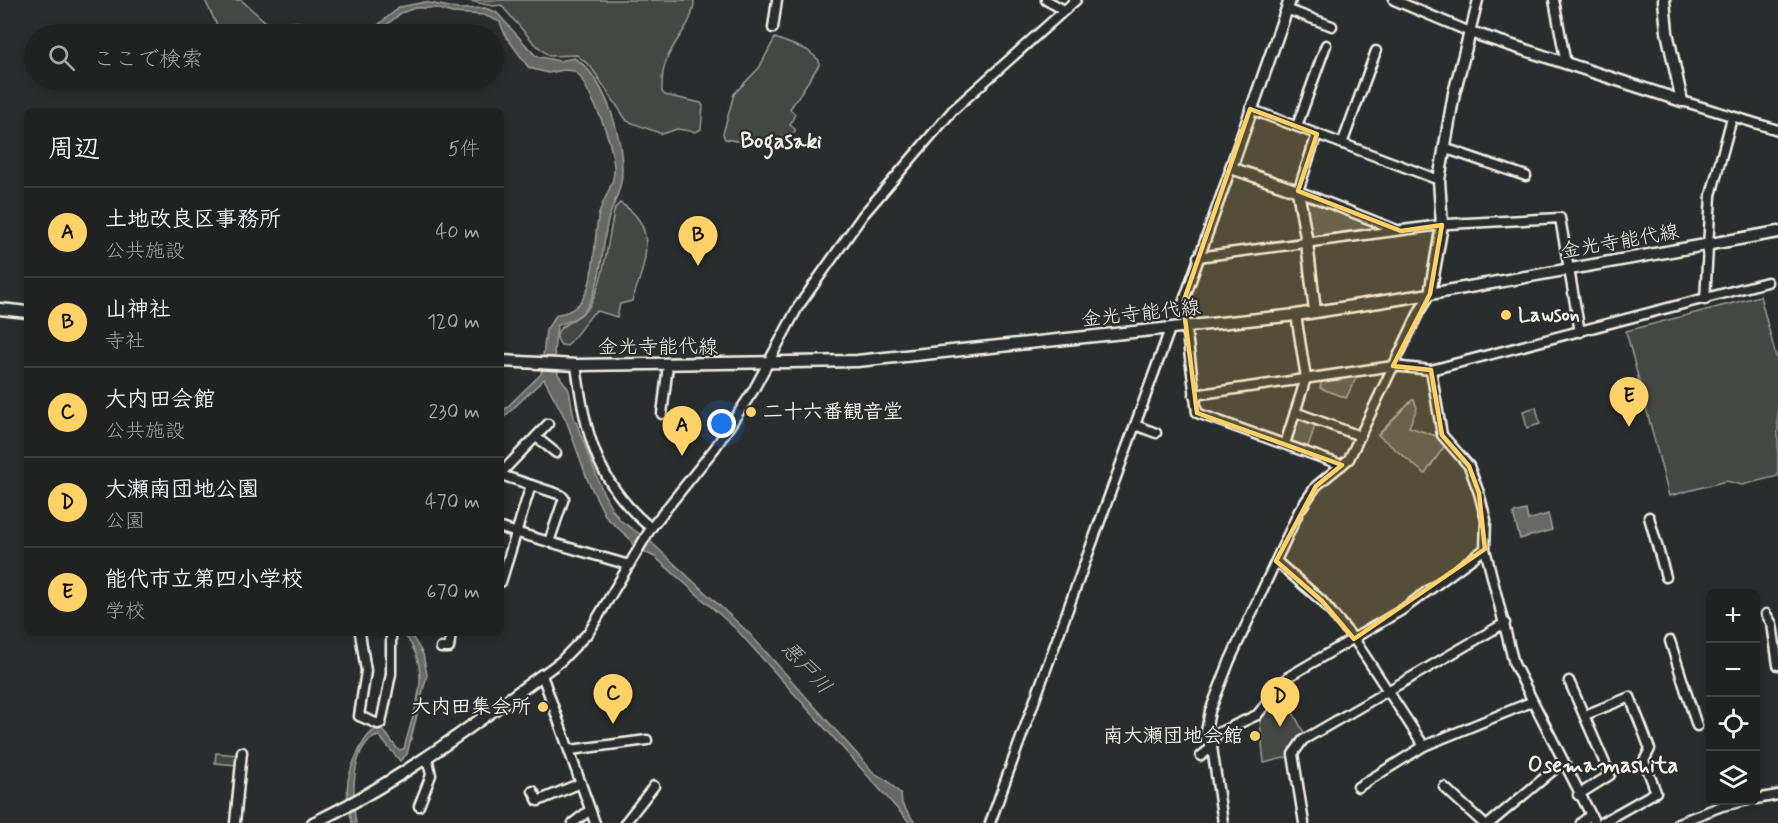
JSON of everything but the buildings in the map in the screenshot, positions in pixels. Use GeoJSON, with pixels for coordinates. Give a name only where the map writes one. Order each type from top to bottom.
{"type":"FeatureCollection","features":[{"type":"Feature","properties":{"kind":"main road"},"geometry":{"type":"LineString","coordinates":[[1430,294],[1442,225],[1439,180],[1470,32],[1682,101],[1667,32],[1664,0]]}},
{"type":"Feature","properties":{"kind":"main road"},"geometry":{"type":"LineString","coordinates":[[1288,5],[1231,168],[1298,191],[1315,311]]}},
{"type":"Feature","properties":{"kind":"main road","name":"金光寺能代線"},"geometry":{"type":"LineString","coordinates":[[504,361],[576,365],[668,365],[857,361],[1296,315],[1430,294],[1778,232]]}},
{"type":"Feature","properties":{"kind":"main road"},"geometry":{"type":"LineString","coordinates":[[0,309],[24,312]]}},
{"type":"Feature","properties":{"kind":"main road"},"geometry":{"type":"LineString","coordinates":[[314,823],[363,797],[427,756],[542,675]]}},
{"type":"Feature","properties":{"kind":"street"},"geometry":{"type":"LineString","coordinates":[[773,28],[777,0]]}},
{"type":"Feature","properties":{"kind":"street"},"geometry":{"type":"LineString","coordinates":[[1046,0],[1064,10]]}},
{"type":"Feature","properties":{"kind":"street"},"geometry":{"type":"LineString","coordinates":[[595,823],[542,675],[561,661],[589,632],[651,528],[714,448],[753,391],[766,364],[834,253],[882,192],[953,110],[1076,0]]}},
{"type":"Feature","properties":{"kind":"street"},"geometry":{"type":"LineString","coordinates":[[1394,0],[1470,32],[1478,0]]}},
{"type":"Feature","properties":{"kind":"street"},"geometry":{"type":"LineString","coordinates":[[1554,0],[1566,64]]}},
{"type":"Feature","properties":{"kind":"street"},"geometry":{"type":"LineString","coordinates":[[1288,5],[1332,26]]}},
{"type":"Feature","properties":{"kind":"street"},"geometry":{"type":"LineString","coordinates":[[1297,126],[1326,45]]}},
{"type":"Feature","properties":{"kind":"street"},"geometry":{"type":"LineString","coordinates":[[1342,144],[1376,51]]}},
{"type":"Feature","properties":{"kind":"street"},"geometry":{"type":"LineString","coordinates":[[1682,101],[1732,118],[1778,130]]}},
{"type":"Feature","properties":{"kind":"street"},"geometry":{"type":"LineString","coordinates":[[1251,109],[1439,180]]}},
{"type":"Feature","properties":{"kind":"street"},"geometry":{"type":"LineString","coordinates":[[1705,300],[1706,246],[1711,195],[1732,118]]}},
{"type":"Feature","properties":{"kind":"street"},"geometry":{"type":"LineString","coordinates":[[1317,134],[1298,191],[1401,231]]}},
{"type":"Feature","properties":{"kind":"street"},"geometry":{"type":"LineString","coordinates":[[1444,148],[1526,176]]}},
{"type":"Feature","properties":{"kind":"street"},"geometry":{"type":"LineString","coordinates":[[1231,168],[1183,303],[1197,413],[1342,465]]}},
{"type":"Feature","properties":{"kind":"street"},"geometry":{"type":"LineString","coordinates":[[1198,257],[1442,225],[1560,218],[1580,332]]}},
{"type":"Feature","properties":{"kind":"street"},"geometry":{"type":"LineString","coordinates":[[1194,394],[1393,366],[1431,370],[1767,282]]}},
{"type":"Feature","properties":{"kind":"street"},"geometry":{"type":"LineString","coordinates":[[1212,747],[1205,737],[1210,711],[1230,660],[1299,511],[1316,486],[1349,459],[1420,310],[1430,294]]}},
{"type":"Feature","properties":{"kind":"street"},"geometry":{"type":"LineString","coordinates":[[1285,444],[1305,378],[1296,315]]}},
{"type":"Feature","properties":{"kind":"street"},"geometry":{"type":"LineString","coordinates":[[990,823],[1170,329]]}},
{"type":"Feature","properties":{"kind":"street"},"geometry":{"type":"LineString","coordinates":[[576,365],[582,409],[610,485],[631,511],[651,528]]}},
{"type":"Feature","properties":{"kind":"street"},"geometry":{"type":"LineString","coordinates":[[662,414],[668,365]]}},
{"type":"Feature","properties":{"kind":"street"},"geometry":{"type":"LineString","coordinates":[[1431,370],[1442,435],[1469,466],[1479,493],[1486,520],[1485,549],[1514,664],[1531,702],[1592,819],[1581,823]]}},
{"type":"Feature","properties":{"kind":"street"},"geometry":{"type":"LineString","coordinates":[[1295,412],[1360,435]]}},
{"type":"Feature","properties":{"kind":"street"},"geometry":{"type":"LineString","coordinates":[[504,471],[548,424]]}},
{"type":"Feature","properties":{"kind":"street"},"geometry":{"type":"LineString","coordinates":[[1135,425],[1156,433]]}},
{"type":"Feature","properties":{"kind":"street"},"geometry":{"type":"LineString","coordinates":[[536,437],[556,453]]}},
{"type":"Feature","properties":{"kind":"street"},"geometry":{"type":"LineString","coordinates":[[504,475],[564,498],[549,542]]}},
{"type":"Feature","properties":{"kind":"street"},"geometry":{"type":"LineString","coordinates":[[504,572],[531,485]]}},
{"type":"Feature","properties":{"kind":"street"},"geometry":{"type":"LineString","coordinates":[[1649,517],[1666,577]]}},
{"type":"Feature","properties":{"kind":"street"},"geometry":{"type":"LineString","coordinates":[[504,529],[629,565]]}},
{"type":"Feature","properties":{"kind":"street"},"geometry":{"type":"LineString","coordinates":[[1223,823],[1212,747],[1216,734],[1257,716],[1288,678],[1402,610],[1485,549]]}},
{"type":"Feature","properties":{"kind":"street"},"geometry":{"type":"LineString","coordinates":[[1276,561],[1322,601],[1354,639],[1424,746]]}},
{"type":"Feature","properties":{"kind":"street"},"geometry":{"type":"LineString","coordinates":[[1766,614],[1775,626],[1778,665]]}},
{"type":"Feature","properties":{"kind":"street"},"geometry":{"type":"LineString","coordinates":[[1305,823],[1293,754],[1303,740],[1505,623]]}},
{"type":"Feature","properties":{"kind":"street"},"geometry":{"type":"LineString","coordinates":[[360,636],[366,671],[359,716],[378,724],[381,723],[391,674],[390,636]]}},
{"type":"Feature","properties":{"kind":"street"},"geometry":{"type":"LineString","coordinates":[[441,648],[448,648],[450,636]]}},
{"type":"Feature","properties":{"kind":"street"},"geometry":{"type":"LineString","coordinates":[[1670,641],[1697,726]]}},
{"type":"Feature","properties":{"kind":"street"},"geometry":{"type":"LineString","coordinates":[[1569,681],[1610,775],[1578,795]]}},
{"type":"Feature","properties":{"kind":"street"},"geometry":{"type":"LineString","coordinates":[[1585,715],[1629,697],[1650,749],[1644,761],[1656,792],[1601,823]]}},
{"type":"Feature","properties":{"kind":"street"},"geometry":{"type":"LineString","coordinates":[[1358,787],[1424,746],[1531,702]]}},
{"type":"Feature","properties":{"kind":"street"},"geometry":{"type":"LineString","coordinates":[[570,750],[647,740]]}},
{"type":"Feature","properties":{"kind":"street"},"geometry":{"type":"LineString","coordinates":[[1201,756],[1212,747]]}},
{"type":"Feature","properties":{"kind":"street"},"geometry":{"type":"LineString","coordinates":[[235,823],[242,752]]}},
{"type":"Feature","properties":{"kind":"street"},"geometry":{"type":"LineString","coordinates":[[419,806],[431,775],[427,756]]}},
{"type":"Feature","properties":{"kind":"street"},"geometry":{"type":"LineString","coordinates":[[1490,823],[1562,763]]}},
{"type":"Feature","properties":{"kind":"street"},"geometry":{"type":"LineString","coordinates":[[533,790],[538,801],[581,783]]}},
{"type":"Feature","properties":{"kind":"street"},"geometry":{"type":"LineString","coordinates":[[625,823],[654,786]]}},
{"type":"Feature","properties":{"kind":"street"},"geometry":{"type":"LineString","coordinates":[[1444,787],[1483,823]]}},
{"type":"Feature","properties":{"kind":"street"},"geometry":{"type":"LineString","coordinates":[[1760,798],[1778,795]]}},
{"type":"Feature","properties":{"kind":"street"},"geometry":{"type":"LineString","coordinates":[[1678,823],[1727,805]]}},
{"type":"Feature","properties":{"kind":"street"},"geometry":{"type":"LineString","coordinates":[[573,823],[590,810]]}},
{"type":"Feature","properties":{"kind":"highlighted area"},"geometry":{"type":"Polygon","coordinates":[[[1250,109],[1317,134],[1298,191],[1401,231],[1442,225],[1430,294],[1393,366],[1431,370],[1442,435],[1469,466],[1479,493],[1485,549],[1354,639],[1322,601],[1276,561],[1316,486],[1342,465],[1197,413],[1183,303],[1250,109]]]}},
{"type":"Feature","properties":{"kind":"shaded area"},"geometry":{"type":"Polygon","coordinates":[[[205,0],[241,0],[267,23],[312,24],[216,24],[205,0]]]}},
{"type":"Feature","properties":{"kind":"shaded area"},"geometry":{"type":"Polygon","coordinates":[[[465,0],[694,0],[688,24],[665,63],[662,92],[665,95],[701,103],[703,106],[701,129],[696,132],[677,129],[662,134],[627,121],[591,67],[577,55],[549,56],[533,42],[501,5],[493,6],[465,0]]]}},
{"type":"Feature","properties":{"kind":"shaded area"},"geometry":{"type":"Polygon","coordinates":[[[425,2],[459,9],[485,8],[496,12],[536,56],[559,61],[574,58],[596,80],[605,96],[617,132],[621,151],[621,182],[607,224],[600,272],[594,293],[582,313],[557,326],[554,351],[558,374],[569,390],[574,417],[602,490],[620,520],[651,542],[749,633],[874,773],[888,781],[901,794],[902,804],[915,823],[910,823],[736,629],[655,557],[634,547],[630,539],[606,517],[588,481],[566,420],[544,379],[504,417],[504,410],[541,374],[546,330],[557,314],[571,310],[581,301],[588,289],[592,275],[599,214],[614,172],[609,142],[592,98],[580,76],[574,71],[548,73],[529,68],[505,35],[504,24],[484,15],[452,13],[435,8],[415,8],[401,13],[388,24],[379,24],[400,7],[425,2]]]}},
{"type":"Feature","properties":{"kind":"shaded area"},"geometry":{"type":"Polygon","coordinates":[[[775,38],[807,50],[819,60],[819,65],[790,109],[795,114],[790,125],[795,132],[769,147],[725,139],[723,134],[734,94],[759,68],[775,38]]]}},
{"type":"Feature","properties":{"kind":"shaded area"},"geometry":{"type":"Polygon","coordinates":[[[1305,200],[1377,226],[1373,230],[1311,236],[1305,200]]]}},
{"type":"Feature","properties":{"kind":"shaded area"},"geometry":{"type":"Polygon","coordinates":[[[620,203],[633,212],[641,223],[645,235],[644,261],[632,301],[620,304],[617,317],[598,311],[593,313],[567,346],[561,345],[557,338],[561,328],[585,312],[595,295],[603,271],[615,208],[620,203]]]}},
{"type":"Feature","properties":{"kind":"shaded area"},"geometry":{"type":"Polygon","coordinates":[[[1760,296],[1778,364],[1778,476],[1742,485],[1726,481],[1669,496],[1626,331],[1760,296]]]}},
{"type":"Feature","properties":{"kind":"shaded area"},"geometry":{"type":"Polygon","coordinates":[[[1357,376],[1346,398],[1320,388],[1322,381],[1357,376]]]}},
{"type":"Feature","properties":{"kind":"shaded area"},"geometry":{"type":"Polygon","coordinates":[[[1412,400],[1417,408],[1409,427],[1439,437],[1446,444],[1425,474],[1378,435],[1412,400]]]}},
{"type":"Feature","properties":{"kind":"shaded area"},"geometry":{"type":"Polygon","coordinates":[[[1536,407],[1540,424],[1527,428],[1523,411],[1536,407]]]}},
{"type":"Feature","properties":{"kind":"shaded area"},"geometry":{"type":"Polygon","coordinates":[[[1302,418],[1316,423],[1307,449],[1291,442],[1289,438],[1296,420],[1302,418]]]}},
{"type":"Feature","properties":{"kind":"shaded area"},"geometry":{"type":"Polygon","coordinates":[[[1526,510],[1528,520],[1548,514],[1552,530],[1520,539],[1513,513],[1526,510]]]}},
{"type":"Feature","properties":{"kind":"shaded area"},"geometry":{"type":"Polygon","coordinates":[[[405,636],[412,636],[423,654],[427,675],[407,754],[400,761],[379,736],[370,740],[358,760],[354,788],[356,823],[352,823],[348,781],[364,741],[375,730],[381,730],[399,750],[404,749],[419,690],[420,675],[413,647],[405,636]]]}},
{"type":"Feature","properties":{"kind":"shaded area"},"geometry":{"type":"Polygon","coordinates":[[[1281,690],[1304,733],[1289,749],[1288,757],[1264,763],[1260,721],[1281,690]]]}},
{"type":"Feature","properties":{"kind":"shaded area"},"geometry":{"type":"Polygon","coordinates":[[[216,753],[238,755],[237,765],[215,763],[216,753]]]}},
{"type":"Feature","properties":{"kind":"place","name":"山神社"},"geometry":{"type":"Point","coordinates":[698,266]}},
{"type":"Feature","properties":{"kind":"place","name":"Lawson"},"geometry":{"type":"Point","coordinates":[1506,315]}},
{"type":"Feature","properties":{"kind":"place","name":"二十六番観音堂"},"geometry":{"type":"Point","coordinates":[751,412]}},
{"type":"Feature","properties":{"kind":"place","name":"能代市立第四小学校"},"geometry":{"type":"Point","coordinates":[1629,427]}},
{"type":"Feature","properties":{"kind":"place","name":"土地改良区事務所"},"geometry":{"type":"Point","coordinates":[682,456]}},
{"type":"Feature","properties":{"kind":"place","name":"大内田集会所"},"geometry":{"type":"Point","coordinates":[543,707]}},
{"type":"Feature","properties":{"kind":"place","name":"大内田会館"},"geometry":{"type":"Point","coordinates":[613,724]}},
{"type":"Feature","properties":{"kind":"place","name":"大瀬南団地公園"},"geometry":{"type":"Point","coordinates":[1280,727]}},
{"type":"Feature","properties":{"kind":"place","name":"南大瀬団地会館"},"geometry":{"type":"Point","coordinates":[1255,736]}},
{"type":"Feature","properties":{"kind":"district","name":"Bogasaki"},"geometry":{"type":"Point","coordinates":[781,142]}},
{"type":"Feature","properties":{"kind":"district","name":"Osemamashita"},"geometry":{"type":"Point","coordinates":[1603,766]}},
{"type":"Feature","properties":{"kind":"water label","name":"悪戸川"},"geometry":{"type":"Point","coordinates":[806,668]}}]}
